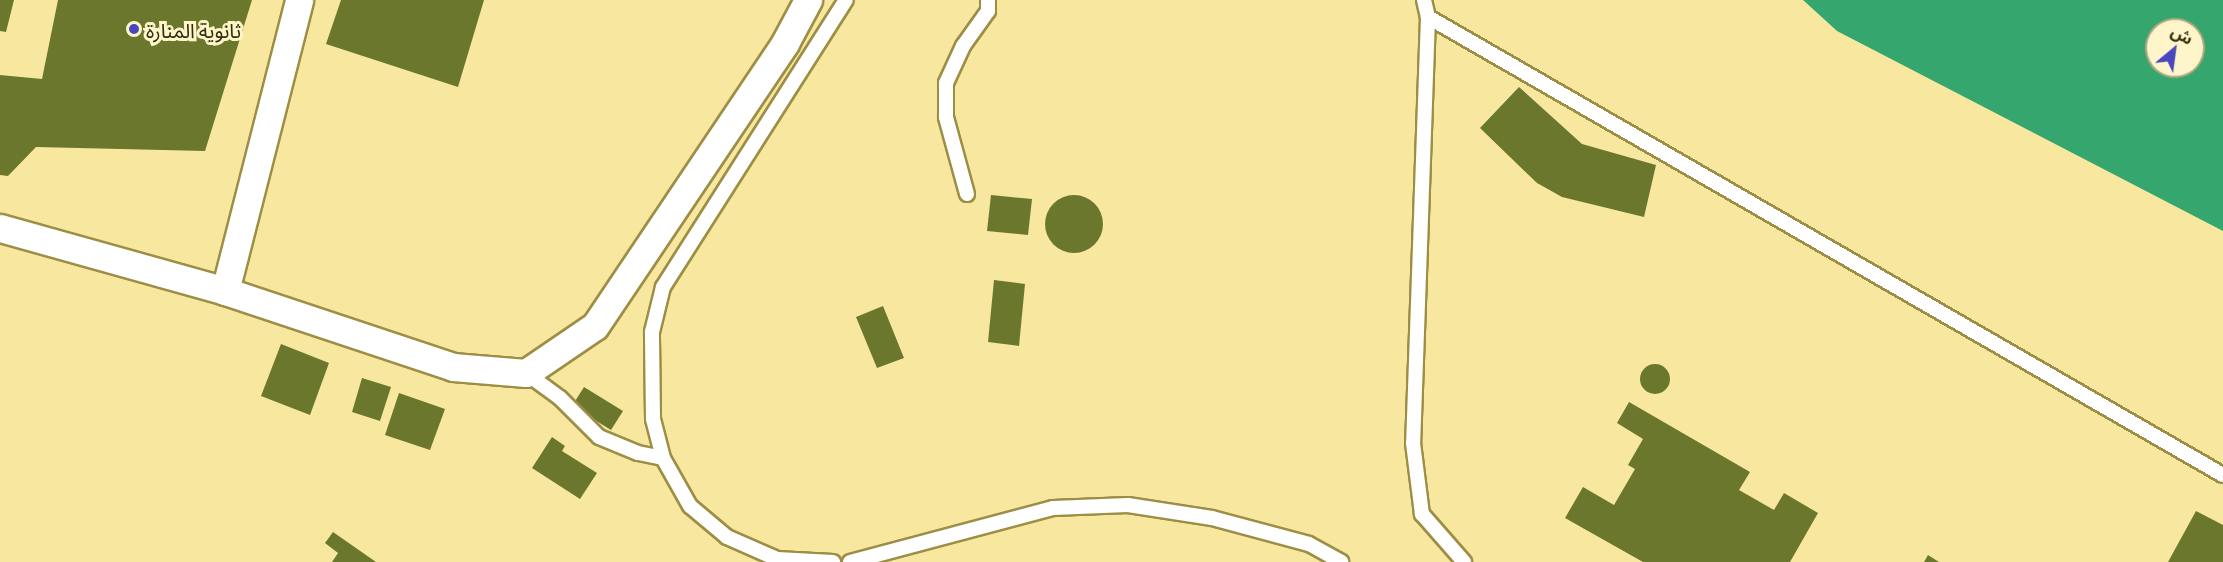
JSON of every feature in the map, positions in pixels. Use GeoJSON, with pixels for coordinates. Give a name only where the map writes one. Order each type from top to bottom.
{"type":"FeatureCollection","features":[{"type":"Feature","properties":{"kind":"street"},"geometry":{"type":"LineString","coordinates":[[225,291],[299,0]]}},
{"type":"Feature","properties":{"kind":"street"},"geometry":{"type":"LineString","coordinates":[[0,228],[225,291],[453,367],[526,373],[595,326],[785,43],[808,0]]}},
{"type":"Feature","properties":{"kind":"lane"},"geometry":{"type":"LineString","coordinates":[[833,562],[777,559],[727,537],[690,506],[663,458],[653,419],[652,332],[663,287],[846,0]]}},
{"type":"Feature","properties":{"kind":"lane"},"geometry":{"type":"LineString","coordinates":[[967,194],[946,117],[946,83],[963,46],[987,11],[988,0]]}},
{"type":"Feature","properties":{"kind":"lane"},"geometry":{"type":"LineString","coordinates":[[1424,0],[1428,17],[1413,443],[1422,514],[1464,562]]}},
{"type":"Feature","properties":{"kind":"lane"},"geometry":{"type":"LineString","coordinates":[[1428,17],[2223,475]]}},
{"type":"Feature","properties":{"kind":"lane"},"geometry":{"type":"LineString","coordinates":[[526,373],[560,398],[600,437],[638,453],[663,458]]}},
{"type":"Feature","properties":{"kind":"lane"},"geometry":{"type":"LineString","coordinates":[[850,562],[1053,508],[1128,505],[1212,518],[1309,544],[1341,562]]}},
{"type":"Feature","properties":{"kind":"shaded area"},"geometry":{"type":"Polygon","coordinates":[[[1803,0],[2223,0],[2223,231],[1837,31],[1803,0]]]}},
{"type":"Feature","properties":{"kind":"building"},"geometry":{"type":"Polygon","coordinates":[[[0,0],[14,0],[6,32],[0,31],[0,0]]]}},
{"type":"Feature","properties":{"kind":"building"},"geometry":{"type":"Polygon","coordinates":[[[58,0],[252,0],[205,151],[36,147],[8,176],[0,175],[0,75],[42,79],[58,0]]]}},
{"type":"Feature","properties":{"kind":"building"},"geometry":{"type":"Polygon","coordinates":[[[341,0],[484,0],[458,87],[326,44],[341,0]]]}},
{"type":"Feature","properties":{"kind":"building"},"geometry":{"type":"Polygon","coordinates":[[[1519,87],[1582,144],[1656,165],[1644,217],[1562,197],[1537,183],[1480,128],[1519,87]]]}},
{"type":"Feature","properties":{"kind":"building"},"geometry":{"type":"Polygon","coordinates":[[[991,195],[1032,199],[1028,235],[987,231],[991,195]]]}},
{"type":"Feature","properties":{"kind":"building"},"geometry":{"type":"Polygon","coordinates":[[[1068,195],[1080,195],[1095,203],[1103,218],[1103,230],[1095,245],[1080,253],[1068,253],[1053,245],[1045,230],[1045,218],[1053,203],[1068,195]]]}},
{"type":"Feature","properties":{"kind":"building"},"geometry":{"type":"Polygon","coordinates":[[[994,280],[1025,284],[1019,346],[988,342],[994,280]]]}},
{"type":"Feature","properties":{"kind":"building"},"geometry":{"type":"Polygon","coordinates":[[[883,306],[904,358],[877,368],[856,317],[883,306]]]}},
{"type":"Feature","properties":{"kind":"building"},"geometry":{"type":"Polygon","coordinates":[[[281,344],[329,363],[310,415],[261,396],[281,344]]]}},
{"type":"Feature","properties":{"kind":"building"},"geometry":{"type":"Polygon","coordinates":[[[1655,364],[1666,368],[1670,379],[1666,390],[1655,394],[1644,390],[1640,379],[1644,368],[1655,364]]]}},
{"type":"Feature","properties":{"kind":"building"},"geometry":{"type":"Polygon","coordinates":[[[362,378],[391,387],[380,421],[352,412],[362,378]]]}},
{"type":"Feature","properties":{"kind":"building"},"geometry":{"type":"Polygon","coordinates":[[[584,387],[623,411],[611,430],[572,406],[584,387]]]}},
{"type":"Feature","properties":{"kind":"building"},"geometry":{"type":"Polygon","coordinates":[[[399,393],[445,409],[430,450],[385,435],[399,393]]]}},
{"type":"Feature","properties":{"kind":"building"},"geometry":{"type":"Polygon","coordinates":[[[1629,402],[1750,472],[1739,490],[1774,510],[1784,493],[1818,513],[1790,562],[1643,562],[1565,518],[1583,487],[1614,505],[1635,469],[1628,465],[1643,439],[1617,423],[1629,402]]]}},
{"type":"Feature","properties":{"kind":"building"},"geometry":{"type":"Polygon","coordinates":[[[552,437],[565,446],[562,451],[597,473],[580,499],[532,468],[552,437]]]}},
{"type":"Feature","properties":{"kind":"building"},"geometry":{"type":"Polygon","coordinates":[[[2196,511],[2223,525],[2223,562],[2168,562],[2196,511]]]}},
{"type":"Feature","properties":{"kind":"building"},"geometry":{"type":"Polygon","coordinates":[[[333,532],[376,562],[332,562],[338,553],[325,543],[333,532]]]}},
{"type":"Feature","properties":{"kind":"building"},"geometry":{"type":"Polygon","coordinates":[[[1928,555],[1939,562],[1924,562],[1928,555]]]}},
{"type":"Feature","properties":{"kind":"place","name":"ثانوية المنارة"},"geometry":{"type":"Point","coordinates":[134,29]}}]}
